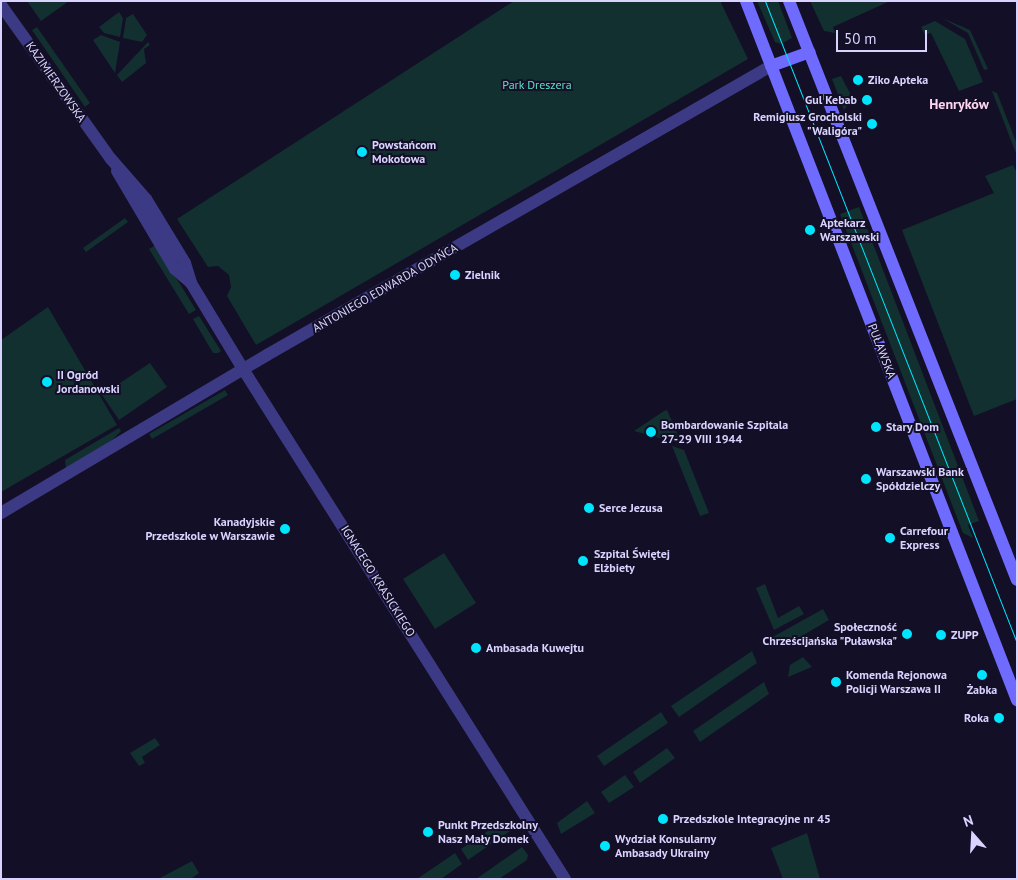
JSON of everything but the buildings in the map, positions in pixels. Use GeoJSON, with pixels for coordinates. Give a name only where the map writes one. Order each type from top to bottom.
{"type":"FeatureCollection","features":[{"type":"Feature","properties":{"kind":"main road","name":"PUŁAWSKA"},"geometry":{"type":"LineString","coordinates":[[746,1],[1017,700]]}},
{"type":"Feature","properties":{"kind":"main road"},"geometry":{"type":"LineString","coordinates":[[789,1],[962,448],[1017,580]]}},
{"type":"Feature","properties":{"kind":"main road"},"geometry":{"type":"LineString","coordinates":[[772,66],[810,52]]}},
{"type":"Feature","properties":{"kind":"street","name":"KAZIMIERZOWSKA"},"geometry":{"type":"LineString","coordinates":[[1,5],[111,159],[136,185],[150,217]]}},
{"type":"Feature","properties":{"kind":"street","name":"ANTONIEGO EDWARDA ODYŃCA"},"geometry":{"type":"LineString","coordinates":[[1,513],[243,369],[772,66]]}},
{"type":"Feature","properties":{"kind":"street","name":"IGNACEGO KRASICKIEGO"},"geometry":{"type":"LineString","coordinates":[[150,217],[185,263],[191,283],[243,369],[565,879]]}},
{"type":"Feature","properties":{"kind":"green space"},"geometry":{"type":"Polygon","coordinates":[[[27,1],[69,1],[41,21],[27,1]]]}},
{"type":"Feature","properties":{"kind":"green space","name":"Park Dreszera"},"geometry":{"type":"Polygon","coordinates":[[[514,1],[723,1],[721,3],[748,59],[256,345],[227,296],[231,287],[229,275],[218,266],[208,267],[177,219],[514,1]]]}},
{"type":"Feature","properties":{"kind":"green space"},"geometry":{"type":"Polygon","coordinates":[[[757,1],[778,1],[792,38],[781,44],[775,42],[757,1]]]}},
{"type":"Feature","properties":{"kind":"green space"},"geometry":{"type":"Polygon","coordinates":[[[810,1],[890,1],[833,27],[835,33],[824,31],[810,1]]]}},
{"type":"Feature","properties":{"kind":"green space"},"geometry":{"type":"Polygon","coordinates":[[[119,12],[123,18],[120,37],[104,33],[99,27],[119,12]]]}},
{"type":"Feature","properties":{"kind":"green space"},"geometry":{"type":"Polygon","coordinates":[[[133,14],[147,35],[142,42],[123,38],[126,18],[133,14]]]}},
{"type":"Feature","properties":{"kind":"green space"},"geometry":{"type":"Polygon","coordinates":[[[942,18],[970,30],[988,69],[984,70],[968,33],[942,18]]]}},
{"type":"Feature","properties":{"kind":"green space"},"geometry":{"type":"Polygon","coordinates":[[[935,21],[965,39],[983,82],[959,91],[931,33],[925,35],[921,27],[935,21]]]}},
{"type":"Feature","properties":{"kind":"green space"},"geometry":{"type":"Polygon","coordinates":[[[37,27],[90,103],[85,107],[32,30],[37,27]]]}},
{"type":"Feature","properties":{"kind":"green space"},"geometry":{"type":"Polygon","coordinates":[[[101,35],[120,42],[115,73],[93,40],[101,35]]]}},
{"type":"Feature","properties":{"kind":"green space"},"geometry":{"type":"Polygon","coordinates":[[[148,42],[150,45],[144,49],[146,63],[122,82],[117,75],[148,42]]]}},
{"type":"Feature","properties":{"kind":"green space"},"geometry":{"type":"Polygon","coordinates":[[[841,76],[853,99],[844,110],[832,79],[841,76]]]}},
{"type":"Feature","properties":{"kind":"green space"},"geometry":{"type":"Polygon","coordinates":[[[992,91],[997,93],[1017,144],[1017,156],[992,91]]]}},
{"type":"Feature","properties":{"kind":"green space"},"geometry":{"type":"Polygon","coordinates":[[[1013,165],[1017,173],[1017,399],[974,416],[902,230],[994,193],[985,176],[1013,165]]]}},
{"type":"Feature","properties":{"kind":"green space"},"geometry":{"type":"Polygon","coordinates":[[[859,207],[979,521],[968,525],[973,538],[963,533],[840,214],[859,207]]]}},
{"type":"Feature","properties":{"kind":"green space"},"geometry":{"type":"Polygon","coordinates":[[[125,218],[128,222],[86,252],[83,248],[125,218]]]}},
{"type":"Feature","properties":{"kind":"green space"},"geometry":{"type":"Polygon","coordinates":[[[156,245],[196,310],[189,314],[149,249],[156,245]]]}},
{"type":"Feature","properties":{"kind":"green space","name":"II Ogród Jordanowski"},"geometry":{"type":"Polygon","coordinates":[[[48,307],[117,425],[1,492],[1,340],[48,307]]]}},
{"type":"Feature","properties":{"kind":"green space"},"geometry":{"type":"Polygon","coordinates":[[[199,316],[221,351],[218,353],[213,353],[193,319],[199,316]]]}},
{"type":"Feature","properties":{"kind":"green space"},"geometry":{"type":"Polygon","coordinates":[[[150,363],[167,387],[119,420],[102,395],[150,363]]]}},
{"type":"Feature","properties":{"kind":"green space"},"geometry":{"type":"Polygon","coordinates":[[[225,390],[228,395],[152,439],[149,434],[225,390]]]}},
{"type":"Feature","properties":{"kind":"green space"},"geometry":{"type":"Polygon","coordinates":[[[667,410],[682,444],[634,431],[664,411],[667,410]]]}},
{"type":"Feature","properties":{"kind":"green space"},"geometry":{"type":"Polygon","coordinates":[[[119,428],[121,431],[107,445],[66,468],[65,460],[119,428]]]}},
{"type":"Feature","properties":{"kind":"green space"},"geometry":{"type":"Polygon","coordinates":[[[672,446],[684,450],[709,513],[700,516],[672,446]]]}},
{"type":"Feature","properties":{"kind":"green space"},"geometry":{"type":"Polygon","coordinates":[[[444,553],[476,603],[435,629],[403,579],[444,553]]]}},
{"type":"Feature","properties":{"kind":"green space"},"geometry":{"type":"Polygon","coordinates":[[[765,584],[778,618],[799,606],[804,614],[774,630],[756,588],[765,584]]]}},
{"type":"Feature","properties":{"kind":"green space"},"geometry":{"type":"Polygon","coordinates":[[[823,609],[829,620],[788,644],[776,645],[769,639],[823,609]]]}},
{"type":"Feature","properties":{"kind":"green space"},"geometry":{"type":"Polygon","coordinates":[[[752,651],[757,663],[679,717],[671,706],[752,651]]]}},
{"type":"Feature","properties":{"kind":"green space"},"geometry":{"type":"Polygon","coordinates":[[[803,657],[812,667],[788,677],[790,665],[803,657]]]}},
{"type":"Feature","properties":{"kind":"green space"},"geometry":{"type":"Polygon","coordinates":[[[764,682],[769,694],[700,742],[693,731],[764,682]]]}},
{"type":"Feature","properties":{"kind":"green space"},"geometry":{"type":"Polygon","coordinates":[[[661,712],[668,723],[604,766],[597,756],[661,712]]]}},
{"type":"Feature","properties":{"kind":"green space"},"geometry":{"type":"Polygon","coordinates":[[[155,738],[160,745],[142,757],[145,763],[139,766],[130,753],[155,738]]]}},
{"type":"Feature","properties":{"kind":"green space"},"geometry":{"type":"Polygon","coordinates":[[[667,748],[675,758],[640,783],[633,772],[667,748]]]}},
{"type":"Feature","properties":{"kind":"green space"},"geometry":{"type":"Polygon","coordinates":[[[625,775],[634,787],[609,803],[601,792],[625,775]]]}},
{"type":"Feature","properties":{"kind":"green space"},"geometry":{"type":"Polygon","coordinates":[[[587,801],[595,813],[561,834],[557,823],[587,801]]]}},
{"type":"Feature","properties":{"kind":"green space"},"geometry":{"type":"Polygon","coordinates":[[[501,822],[510,831],[468,860],[461,849],[501,822]]]}},
{"type":"Feature","properties":{"kind":"green space"},"geometry":{"type":"Polygon","coordinates":[[[807,833],[820,879],[783,879],[771,848],[807,833]]]}},
{"type":"Feature","properties":{"kind":"green space"},"geometry":{"type":"Polygon","coordinates":[[[522,847],[528,855],[527,860],[499,879],[476,879],[522,847]]]}},
{"type":"Feature","properties":{"kind":"green space"},"geometry":{"type":"Polygon","coordinates":[[[455,853],[462,864],[441,879],[417,879],[455,853]]]}},
{"type":"Feature","properties":{"kind":"green space"},"geometry":{"type":"Polygon","coordinates":[[[192,861],[199,873],[191,879],[158,879],[192,861]]]}},
{"type":"Feature","properties":{"kind":"tram line"},"geometry":{"type":"LineString","coordinates":[[765,1],[1017,643]]}},
{"type":"Feature","properties":{"kind":"place","name":"Ziko Apteka"},"geometry":{"type":"Point","coordinates":[858,80]}},
{"type":"Feature","properties":{"kind":"place","name":"Gul Kebab"},"geometry":{"type":"Point","coordinates":[867,100]}},
{"type":"Feature","properties":{"kind":"place","name":"Remigiusz Grocholski \"Waligóra\""},"geometry":{"type":"Point","coordinates":[872,124]}},
{"type":"Feature","properties":{"kind":"place","name":"Powstańcom Mokotowa"},"geometry":{"type":"Point","coordinates":[362,152]}},
{"type":"Feature","properties":{"kind":"place","name":"Aptekarz Warszawski"},"geometry":{"type":"Point","coordinates":[810,230]}},
{"type":"Feature","properties":{"kind":"place","name":"Zielnik"},"geometry":{"type":"Point","coordinates":[455,275]}},
{"type":"Feature","properties":{"kind":"place","name":"II Ogród Jordanowski"},"geometry":{"type":"Point","coordinates":[47,382]}},
{"type":"Feature","properties":{"kind":"place","name":"Stary Dom"},"geometry":{"type":"Point","coordinates":[876,427]}},
{"type":"Feature","properties":{"kind":"place","name":"Bombardowanie Szpitala 27-29 VIII 1944"},"geometry":{"type":"Point","coordinates":[651,432]}},
{"type":"Feature","properties":{"kind":"place","name":"Warszawski Bank Spółdzielczy"},"geometry":{"type":"Point","coordinates":[866,479]}},
{"type":"Feature","properties":{"kind":"place","name":"Serce Jezusa"},"geometry":{"type":"Point","coordinates":[589,508]}},
{"type":"Feature","properties":{"kind":"place","name":"Kanadyjskie Przedszkole w Warszawie"},"geometry":{"type":"Point","coordinates":[285,529]}},
{"type":"Feature","properties":{"kind":"place","name":"Carrefour Express"},"geometry":{"type":"Point","coordinates":[890,538]}},
{"type":"Feature","properties":{"kind":"place","name":"Szpital Świętej Elżbiety"},"geometry":{"type":"Point","coordinates":[583,561]}},
{"type":"Feature","properties":{"kind":"place","name":"Społeczność Chrześcijańska \"Puławska\""},"geometry":{"type":"Point","coordinates":[907,634]}},
{"type":"Feature","properties":{"kind":"place","name":"ZUPP"},"geometry":{"type":"Point","coordinates":[941,635]}},
{"type":"Feature","properties":{"kind":"place","name":"Ambasada Kuwejtu"},"geometry":{"type":"Point","coordinates":[476,648]}},
{"type":"Feature","properties":{"kind":"place","name":"Żabka"},"geometry":{"type":"Point","coordinates":[982,675]}},
{"type":"Feature","properties":{"kind":"place","name":"Komenda Rejonowa Policji Warszawa II"},"geometry":{"type":"Point","coordinates":[836,682]}},
{"type":"Feature","properties":{"kind":"place","name":"Roka"},"geometry":{"type":"Point","coordinates":[999,718]}},
{"type":"Feature","properties":{"kind":"place","name":"Przedszkole Integracyjne nr 45"},"geometry":{"type":"Point","coordinates":[663,819]}},
{"type":"Feature","properties":{"kind":"place","name":"Punkt Przedszkolny Nasz Mały Domek"},"geometry":{"type":"Point","coordinates":[428,832]}},
{"type":"Feature","properties":{"kind":"place","name":"Wydział Konsularny Ambasady Ukrainy"},"geometry":{"type":"Point","coordinates":[605,846]}},
{"type":"Feature","properties":{"kind":"district","name":"Henryków"},"geometry":{"type":"Point","coordinates":[959,104]}}]}
